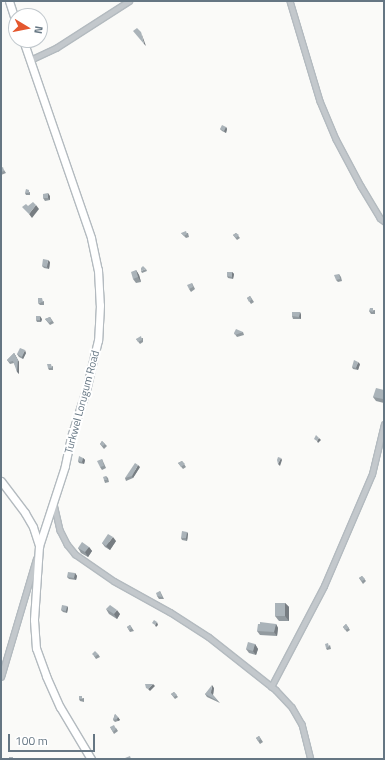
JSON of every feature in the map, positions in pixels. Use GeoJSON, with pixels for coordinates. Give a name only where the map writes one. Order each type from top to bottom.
{"type":"FeatureCollection","features":[{"type":"Feature","properties":{"kind":"main road","name":"Turkwel Lorugum Road"},"geometry":{"type":"LineString","coordinates":[[25,48],[91,238],[98,270],[100,305],[98,340],[86,390],[71,437],[65,466],[39,546],[34,620],[36,648],[46,676],[60,707],[91,759]]}},
{"type":"Feature","properties":{"kind":"main road"},"geometry":{"type":"LineString","coordinates":[[1,482],[25,513],[33,527],[39,546]]}},
{"type":"Feature","properties":{"kind":"street"},"geometry":{"type":"LineString","coordinates":[[30,60],[56,48],[129,1]]}},
{"type":"Feature","properties":{"kind":"street"},"geometry":{"type":"LineString","coordinates":[[290,1],[320,101],[336,139],[361,186],[380,218],[384,221]]}},
{"type":"Feature","properties":{"kind":"street"},"geometry":{"type":"LineString","coordinates":[[271,687],[324,586],[372,474],[384,424]]}},
{"type":"Feature","properties":{"kind":"street"},"geometry":{"type":"LineString","coordinates":[[53,500],[60,530],[75,554],[114,581],[170,612],[209,637],[271,687],[292,708],[302,724],[311,759]]}},
{"type":"Feature","properties":{"kind":"street"},"geometry":{"type":"LineString","coordinates":[[1,677],[39,546]]}},
{"type":"Feature","properties":{"kind":"building"},"geometry":{"type":"Polygon","coordinates":[[[137,28],[141,32],[144,44],[133,31],[137,28]]]}},
{"type":"Feature","properties":{"kind":"building"},"geometry":{"type":"Polygon","coordinates":[[[222,125],[226,127],[224,131],[220,129],[222,125]]]}},
{"type":"Feature","properties":{"kind":"building"},"geometry":{"type":"Polygon","coordinates":[[[3,167],[4,171],[1,172],[1,168],[3,167]]]}},
{"type":"Feature","properties":{"kind":"building"},"geometry":{"type":"Polygon","coordinates":[[[26,189],[29,190],[29,193],[25,193],[26,189]]]}},
{"type":"Feature","properties":{"kind":"building"},"geometry":{"type":"Polygon","coordinates":[[[48,193],[48,198],[43,198],[43,194],[48,193]]]}},
{"type":"Feature","properties":{"kind":"building"},"geometry":{"type":"Polygon","coordinates":[[[33,202],[36,205],[29,214],[22,207],[26,204],[28,206],[33,202]]]}},
{"type":"Feature","properties":{"kind":"building"},"geometry":{"type":"Polygon","coordinates":[[[186,231],[187,234],[184,236],[181,233],[186,231]]]}},
{"type":"Feature","properties":{"kind":"building"},"geometry":{"type":"Polygon","coordinates":[[[236,233],[239,235],[236,238],[233,235],[236,233]]]}},
{"type":"Feature","properties":{"kind":"building"},"geometry":{"type":"Polygon","coordinates":[[[43,259],[48,260],[47,267],[42,266],[43,259]]]}},
{"type":"Feature","properties":{"kind":"building"},"geometry":{"type":"Polygon","coordinates":[[[143,266],[146,269],[141,271],[141,268],[143,266]]]}},
{"type":"Feature","properties":{"kind":"building"},"geometry":{"type":"Polygon","coordinates":[[[136,270],[138,277],[133,279],[131,272],[136,270]]]}},
{"type":"Feature","properties":{"kind":"building"},"geometry":{"type":"Polygon","coordinates":[[[227,272],[232,272],[232,277],[227,276],[227,272]]]}},
{"type":"Feature","properties":{"kind":"building"},"geometry":{"type":"Polygon","coordinates":[[[339,274],[340,279],[336,280],[334,275],[339,274]]]}},
{"type":"Feature","properties":{"kind":"building"},"geometry":{"type":"Polygon","coordinates":[[[192,283],[193,287],[189,289],[187,285],[192,283]]]}},
{"type":"Feature","properties":{"kind":"building"},"geometry":{"type":"Polygon","coordinates":[[[250,296],[252,299],[249,302],[247,298],[250,296]]]}},
{"type":"Feature","properties":{"kind":"building"},"geometry":{"type":"Polygon","coordinates":[[[38,298],[42,298],[43,302],[38,303],[38,298]]]}},
{"type":"Feature","properties":{"kind":"building"},"geometry":{"type":"Polygon","coordinates":[[[370,308],[373,308],[373,312],[369,311],[370,308]]]}},
{"type":"Feature","properties":{"kind":"building"},"geometry":{"type":"Polygon","coordinates":[[[292,312],[300,312],[299,317],[292,316],[292,312]]]}},
{"type":"Feature","properties":{"kind":"building"},"geometry":{"type":"Polygon","coordinates":[[[36,316],[40,316],[40,320],[36,320],[36,316]]]}},
{"type":"Feature","properties":{"kind":"building"},"geometry":{"type":"Polygon","coordinates":[[[50,317],[52,321],[49,323],[45,319],[50,317]]]}},
{"type":"Feature","properties":{"kind":"building"},"geometry":{"type":"Polygon","coordinates":[[[236,329],[243,332],[235,335],[234,333],[236,329]]]}},
{"type":"Feature","properties":{"kind":"building"},"geometry":{"type":"Polygon","coordinates":[[[141,336],[142,340],[138,342],[136,339],[141,336]]]}},
{"type":"Feature","properties":{"kind":"building"},"geometry":{"type":"Polygon","coordinates":[[[20,348],[25,350],[22,357],[17,354],[20,348]]]}},
{"type":"Feature","properties":{"kind":"building"},"geometry":{"type":"Polygon","coordinates":[[[14,353],[18,360],[17,372],[13,361],[9,362],[7,360],[14,353]]]}},
{"type":"Feature","properties":{"kind":"building"},"geometry":{"type":"Polygon","coordinates":[[[354,360],[358,362],[356,368],[352,367],[354,360]]]}},
{"type":"Feature","properties":{"kind":"building"},"geometry":{"type":"Polygon","coordinates":[[[47,364],[51,364],[52,368],[48,368],[47,364]]]}},
{"type":"Feature","properties":{"kind":"building"},"geometry":{"type":"Polygon","coordinates":[[[376,388],[384,390],[383,399],[373,397],[376,388]]]}},
{"type":"Feature","properties":{"kind":"building"},"geometry":{"type":"Polygon","coordinates":[[[316,435],[319,438],[317,441],[314,439],[316,435]]]}},
{"type":"Feature","properties":{"kind":"building"},"geometry":{"type":"Polygon","coordinates":[[[102,441],[105,444],[103,446],[100,444],[102,441]]]}},
{"type":"Feature","properties":{"kind":"building"},"geometry":{"type":"Polygon","coordinates":[[[79,456],[83,458],[82,462],[78,461],[79,456]]]}},
{"type":"Feature","properties":{"kind":"building"},"geometry":{"type":"Polygon","coordinates":[[[278,457],[281,458],[278,464],[277,460],[278,457]]]}},
{"type":"Feature","properties":{"kind":"building"},"geometry":{"type":"Polygon","coordinates":[[[102,459],[104,466],[100,467],[97,461],[102,459]]]}},
{"type":"Feature","properties":{"kind":"building"},"geometry":{"type":"Polygon","coordinates":[[[182,461],[185,464],[181,467],[178,463],[182,461]]]}},
{"type":"Feature","properties":{"kind":"building"},"geometry":{"type":"Polygon","coordinates":[[[135,463],[138,465],[132,476],[125,478],[135,463]]]}},
{"type":"Feature","properties":{"kind":"building"},"geometry":{"type":"Polygon","coordinates":[[[106,476],[107,480],[104,480],[103,477],[106,476]]]}},
{"type":"Feature","properties":{"kind":"building"},"geometry":{"type":"Polygon","coordinates":[[[182,531],[187,532],[186,538],[181,538],[182,531]]]}},
{"type":"Feature","properties":{"kind":"building"},"geometry":{"type":"Polygon","coordinates":[[[108,534],[113,537],[106,546],[102,543],[108,534]]]}},
{"type":"Feature","properties":{"kind":"building"},"geometry":{"type":"Polygon","coordinates":[[[82,542],[89,547],[85,552],[78,548],[82,542]]]}},
{"type":"Feature","properties":{"kind":"building"},"geometry":{"type":"Polygon","coordinates":[[[68,572],[75,573],[74,578],[67,577],[68,572]]]}},
{"type":"Feature","properties":{"kind":"building"},"geometry":{"type":"Polygon","coordinates":[[[362,576],[365,579],[362,581],[359,578],[362,576]]]}},
{"type":"Feature","properties":{"kind":"building"},"geometry":{"type":"Polygon","coordinates":[[[160,591],[162,597],[157,596],[156,593],[160,591]]]}},
{"type":"Feature","properties":{"kind":"building"},"geometry":{"type":"Polygon","coordinates":[[[275,603],[285,603],[285,616],[275,616],[275,603]]]}},
{"type":"Feature","properties":{"kind":"building"},"geometry":{"type":"Polygon","coordinates":[[[62,605],[67,606],[66,611],[61,610],[62,605]]]}},
{"type":"Feature","properties":{"kind":"building"},"geometry":{"type":"Polygon","coordinates":[[[110,605],[117,610],[114,614],[106,609],[110,605]]]}},
{"type":"Feature","properties":{"kind":"building"},"geometry":{"type":"Polygon","coordinates":[[[154,620],[157,622],[155,625],[152,623],[154,620]]]}},
{"type":"Feature","properties":{"kind":"building"},"geometry":{"type":"Polygon","coordinates":[[[260,622],[276,624],[274,632],[257,631],[258,624],[260,624],[260,622]]]}},
{"type":"Feature","properties":{"kind":"building"},"geometry":{"type":"Polygon","coordinates":[[[346,624],[349,628],[345,630],[343,627],[346,624]]]}},
{"type":"Feature","properties":{"kind":"building"},"geometry":{"type":"Polygon","coordinates":[[[130,625],[132,628],[129,630],[127,627],[130,625]]]}},
{"type":"Feature","properties":{"kind":"building"},"geometry":{"type":"Polygon","coordinates":[[[248,642],[255,644],[253,651],[246,649],[248,642]]]}},
{"type":"Feature","properties":{"kind":"building"},"geometry":{"type":"Polygon","coordinates":[[[328,643],[329,647],[326,648],[325,644],[328,643]]]}},
{"type":"Feature","properties":{"kind":"building"},"geometry":{"type":"Polygon","coordinates":[[[95,651],[98,654],[95,657],[92,654],[95,651]]]}},
{"type":"Feature","properties":{"kind":"building"},"geometry":{"type":"Polygon","coordinates":[[[145,684],[153,684],[148,689],[146,688],[145,684]]]}},
{"type":"Feature","properties":{"kind":"building"},"geometry":{"type":"Polygon","coordinates":[[[212,685],[211,693],[218,701],[205,694],[212,685]]]}},
{"type":"Feature","properties":{"kind":"building"},"geometry":{"type":"Polygon","coordinates":[[[174,692],[177,695],[174,697],[171,694],[174,692]]]}},
{"type":"Feature","properties":{"kind":"building"},"geometry":{"type":"Polygon","coordinates":[[[115,714],[118,717],[117,719],[113,720],[115,714]]]}},
{"type":"Feature","properties":{"kind":"building"},"geometry":{"type":"Polygon","coordinates":[[[114,725],[116,729],[113,732],[110,727],[114,725]]]}},
{"type":"Feature","properties":{"kind":"building"},"geometry":{"type":"Polygon","coordinates":[[[259,736],[261,739],[258,741],[256,738],[259,736]]]}},
{"type":"Feature","properties":{"kind":"building"},"geometry":{"type":"Polygon","coordinates":[[[130,756],[131,759],[125,758],[130,756]]]}}]}
